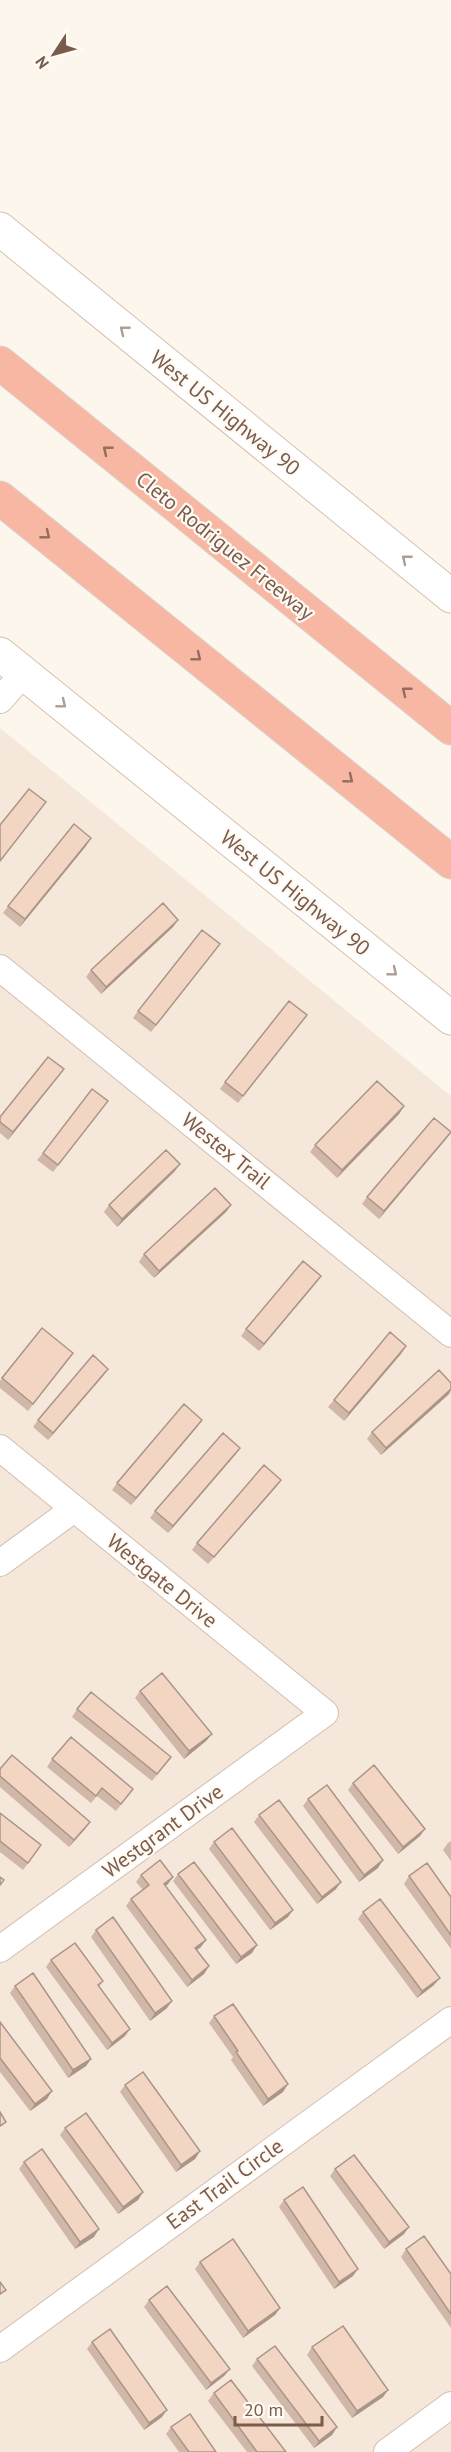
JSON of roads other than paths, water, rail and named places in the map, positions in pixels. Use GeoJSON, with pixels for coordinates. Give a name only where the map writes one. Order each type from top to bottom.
{"type":"FeatureCollection","features":[{"type":"Feature","properties":{"kind":"highway","name":"Cleto Rodriguez Freeway"},"geometry":{"type":"LineString","coordinates":[[0,363],[451,728]]}},
{"type":"Feature","properties":{"kind":"highway"},"geometry":{"type":"LineString","coordinates":[[0,498],[451,862]]}},
{"type":"Feature","properties":{"kind":"main road","name":"West US Highway 90"},"geometry":{"type":"LineString","coordinates":[[0,229],[451,596]]}},
{"type":"Feature","properties":{"kind":"main road","name":"West US Highway 90"},"geometry":{"type":"LineString","coordinates":[[12,663],[451,1018]]}},
{"type":"Feature","properties":{"kind":"street"},"geometry":{"type":"LineString","coordinates":[[0,700],[12,663]]}},
{"type":"Feature","properties":{"kind":"street","name":"Westex Trail"},"geometry":{"type":"LineString","coordinates":[[0,968],[451,1334]]}},
{"type":"Feature","properties":{"kind":"street","name":"Westgate Drive"},"geometry":{"type":"LineString","coordinates":[[0,1448],[325,1713]]}},
{"type":"Feature","properties":{"kind":"street"},"geometry":{"type":"LineString","coordinates":[[0,1563],[74,1509]]}},
{"type":"Feature","properties":{"kind":"street","name":"Westgrant Drive"},"geometry":{"type":"LineString","coordinates":[[0,1949],[325,1713]]}},
{"type":"Feature","properties":{"kind":"street","name":"East Trail Circle"},"geometry":{"type":"LineString","coordinates":[[0,2349],[451,2020]]}},
{"type":"Feature","properties":{"kind":"street"},"geometry":{"type":"LineString","coordinates":[[387,2452],[451,2405]]}}]}
